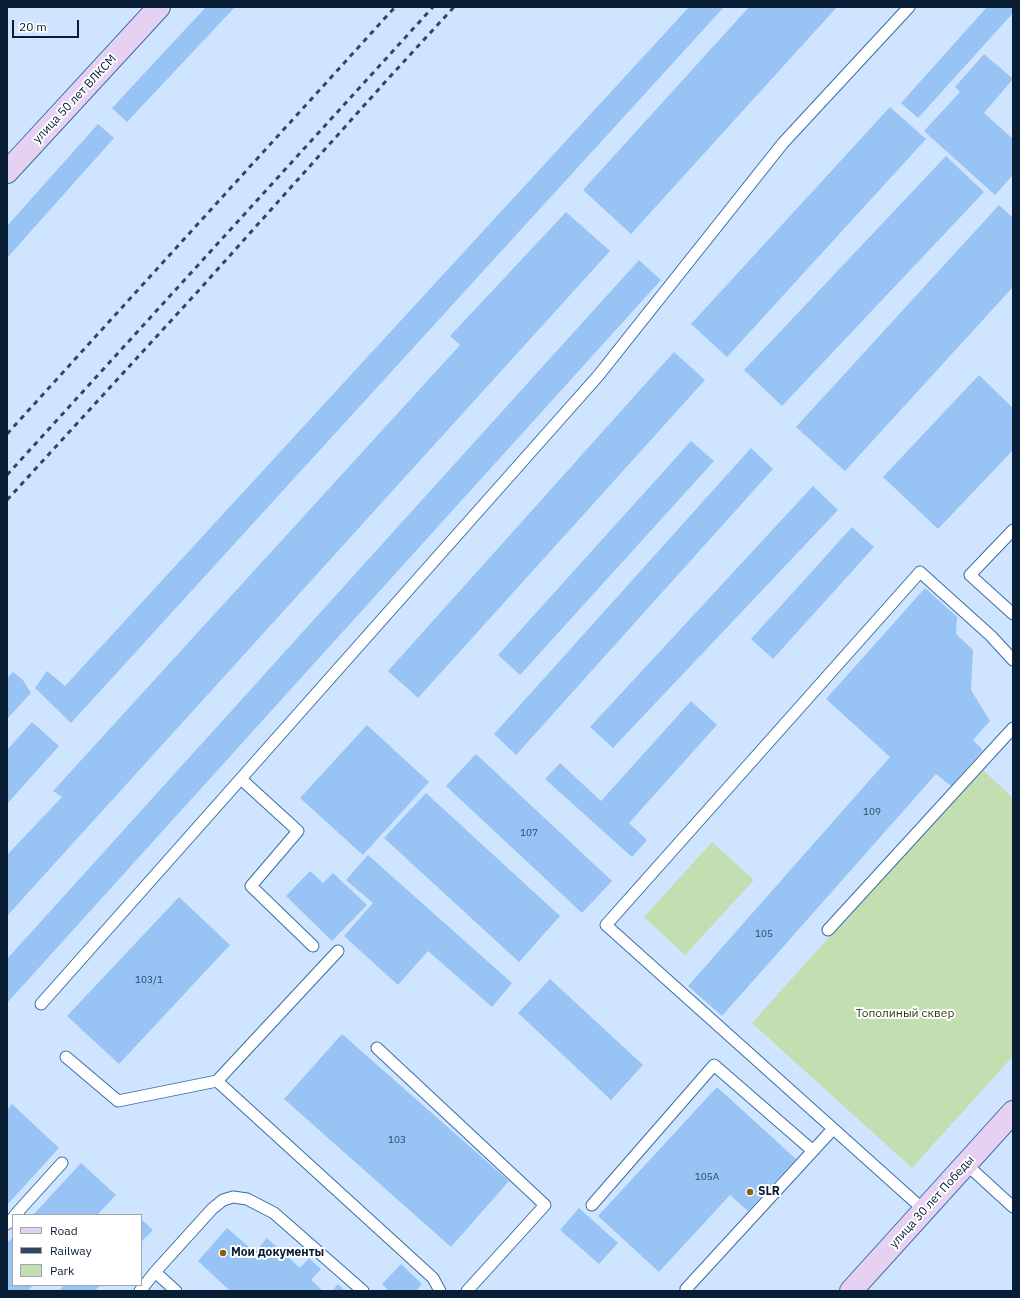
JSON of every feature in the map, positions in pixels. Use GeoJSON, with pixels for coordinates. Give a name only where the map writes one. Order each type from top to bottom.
{"type":"FeatureCollection","features":[{"type":"Feature","properties":{"kind":"street","name":"улица 50 лет ВЛКСМ"},"geometry":{"type":"LineString","coordinates":[[7,172],[158,7]]}},
{"type":"Feature","properties":{"kind":"street","name":"улица 30 лет Победы"},"geometry":{"type":"LineString","coordinates":[[851,1291],[1013,1112]]}},
{"type":"Feature","properties":{"kind":"lane"},"geometry":{"type":"LineString","coordinates":[[41,1004],[598,376],[783,143],[909,7]]}},
{"type":"Feature","properties":{"kind":"lane"},"geometry":{"type":"LineString","coordinates":[[1013,530],[970,575],[1013,614]]}},
{"type":"Feature","properties":{"kind":"lane"},"geometry":{"type":"LineString","coordinates":[[924,1211],[606,925],[920,572],[991,636],[1013,660]]}},
{"type":"Feature","properties":{"kind":"lane"},"geometry":{"type":"LineString","coordinates":[[828,930],[1013,728]]}},
{"type":"Feature","properties":{"kind":"lane"},"geometry":{"type":"LineString","coordinates":[[240,779],[298,831],[251,886],[313,946]]}},
{"type":"Feature","properties":{"kind":"lane"},"geometry":{"type":"LineString","coordinates":[[66,1057],[118,1100],[217,1081],[338,951]]}},
{"type":"Feature","properties":{"kind":"lane"},"geometry":{"type":"LineString","coordinates":[[377,1048],[545,1205],[467,1291]]}},
{"type":"Feature","properties":{"kind":"lane"},"geometry":{"type":"LineString","coordinates":[[592,1205],[714,1065],[812,1151]]}},
{"type":"Feature","properties":{"kind":"lane"},"geometry":{"type":"LineString","coordinates":[[217,1081],[433,1278],[440,1291]]}},
{"type":"Feature","properties":{"kind":"lane"},"geometry":{"type":"LineString","coordinates":[[686,1290],[833,1129]]}},
{"type":"Feature","properties":{"kind":"lane"},"geometry":{"type":"LineString","coordinates":[[16,1214],[62,1163]]}},
{"type":"Feature","properties":{"kind":"lane"},"geometry":{"type":"LineString","coordinates":[[966,1164],[1013,1207]]}},
{"type":"Feature","properties":{"kind":"lane"},"geometry":{"type":"LineString","coordinates":[[140,1291],[155,1272],[212,1209],[223,1200],[233,1197],[247,1199],[274,1213],[363,1291]]}},
{"type":"Feature","properties":{"kind":"lane"},"geometry":{"type":"LineString","coordinates":[[155,1272],[176,1291]]}},
{"type":"Feature","properties":{"kind":"green space","name":"Тополиный сквер"},"geometry":{"type":"Polygon","coordinates":[[[981,768],[1013,798],[1013,1056],[912,1168],[752,1023],[981,768]]]}},
{"type":"Feature","properties":{"kind":"green space"},"geometry":{"type":"Polygon","coordinates":[[[712,842],[754,880],[685,955],[644,917],[712,842]]]}},
{"type":"Feature","properties":{"kind":"building"},"geometry":{"type":"Polygon","coordinates":[[[206,7],[235,7],[127,122],[112,108],[206,7]]]}},
{"type":"Feature","properties":{"kind":"building"},"geometry":{"type":"Polygon","coordinates":[[[689,7],[724,7],[71,723],[35,688],[47,671],[65,686],[689,7]]]}},
{"type":"Feature","properties":{"kind":"building"},"geometry":{"type":"Polygon","coordinates":[[[749,7],[837,7],[631,234],[583,190],[749,7]]]}},
{"type":"Feature","properties":{"kind":"building"},"geometry":{"type":"Polygon","coordinates":[[[987,7],[1013,7],[1013,13],[918,118],[901,103],[987,7]]]}},
{"type":"Feature","properties":{"kind":"building"},"geometry":{"type":"Polygon","coordinates":[[[984,54],[1013,79],[984,113],[1013,139],[1013,175],[995,195],[924,131],[960,92],[955,87],[984,54]]]}},
{"type":"Feature","properties":{"kind":"building"},"geometry":{"type":"Polygon","coordinates":[[[890,107],[926,139],[727,357],[691,324],[890,107]]]}},
{"type":"Feature","properties":{"kind":"building"},"geometry":{"type":"Polygon","coordinates":[[[98,124],[114,138],[7,258],[7,226],[98,124]]]}},
{"type":"Feature","properties":{"kind":"building"},"geometry":{"type":"Polygon","coordinates":[[[946,156],[984,192],[782,406],[744,370],[946,156]]]}},
{"type":"Feature","properties":{"kind":"building"},"geometry":{"type":"Polygon","coordinates":[[[999,205],[1013,218],[1013,287],[845,471],[796,427],[999,205]]]}},
{"type":"Feature","properties":{"kind":"building"},"geometry":{"type":"Polygon","coordinates":[[[566,212],[610,251],[7,916],[7,855],[62,797],[53,791],[460,345],[450,336],[566,212]]]}},
{"type":"Feature","properties":{"kind":"building"},"geometry":{"type":"Polygon","coordinates":[[[639,260],[661,280],[7,1003],[7,959],[639,260]]]}},
{"type":"Feature","properties":{"kind":"building"},"geometry":{"type":"Polygon","coordinates":[[[674,352],[705,380],[418,698],[388,671],[674,352]]]}},
{"type":"Feature","properties":{"kind":"building"},"geometry":{"type":"Polygon","coordinates":[[[979,375],[1013,408],[1013,450],[938,529],[883,477],[979,375]]]}},
{"type":"Feature","properties":{"kind":"building"},"geometry":{"type":"Polygon","coordinates":[[[691,441],[714,461],[520,675],[498,655],[691,441]]]}},
{"type":"Feature","properties":{"kind":"building"},"geometry":{"type":"Polygon","coordinates":[[[751,448],[773,469],[516,755],[494,734],[751,448]]]}},
{"type":"Feature","properties":{"kind":"building"},"geometry":{"type":"Polygon","coordinates":[[[813,486],[838,510],[613,748],[590,727],[813,486]]]}},
{"type":"Feature","properties":{"kind":"building"},"geometry":{"type":"Polygon","coordinates":[[[852,527],[874,547],[773,659],[751,639],[852,527]]]}},
{"type":"Feature","properties":{"kind":"building"},"geometry":{"type":"Polygon","coordinates":[[[925,588],[957,617],[956,634],[973,650],[971,690],[990,721],[973,740],[983,750],[951,786],[936,774],[722,1016],[688,986],[890,757],[826,699],[925,588]]]}},
{"type":"Feature","properties":{"kind":"building"},"geometry":{"type":"Polygon","coordinates":[[[13,672],[23,680],[31,693],[7,719],[7,678],[13,672]]]}},
{"type":"Feature","properties":{"kind":"building"},"geometry":{"type":"Polygon","coordinates":[[[691,701],[717,725],[629,823],[647,840],[632,857],[545,779],[560,763],[601,801],[691,701]]]}},
{"type":"Feature","properties":{"kind":"building"},"geometry":{"type":"Polygon","coordinates":[[[32,722],[59,746],[7,804],[7,750],[32,722]]]}},
{"type":"Feature","properties":{"kind":"building"},"geometry":{"type":"Polygon","coordinates":[[[367,725],[429,782],[363,855],[300,798],[367,725]]]}},
{"type":"Feature","properties":{"kind":"building"},"geometry":{"type":"Polygon","coordinates":[[[476,754],[612,881],[582,913],[446,786],[476,754]]]}},
{"type":"Feature","properties":{"kind":"building"},"geometry":{"type":"Polygon","coordinates":[[[426,793],[560,916],[519,962],[384,838],[426,793]]]}},
{"type":"Feature","properties":{"kind":"building"},"geometry":{"type":"Polygon","coordinates":[[[368,855],[512,983],[492,1007],[428,951],[398,985],[344,936],[373,903],[346,880],[368,855]]]}},
{"type":"Feature","properties":{"kind":"building"},"geometry":{"type":"Polygon","coordinates":[[[310,871],[323,883],[333,873],[367,905],[332,941],[286,896],[310,871]]]}},
{"type":"Feature","properties":{"kind":"building"},"geometry":{"type":"Polygon","coordinates":[[[179,897],[230,945],[119,1064],[67,1016],[179,897]]]}},
{"type":"Feature","properties":{"kind":"building"},"geometry":{"type":"Polygon","coordinates":[[[550,979],[643,1065],[611,1100],[518,1013],[550,979]]]}},
{"type":"Feature","properties":{"kind":"building"},"geometry":{"type":"Polygon","coordinates":[[[342,1034],[509,1181],[451,1247],[284,1099],[342,1034]]]}},
{"type":"Feature","properties":{"kind":"building"},"geometry":{"type":"Polygon","coordinates":[[[717,1087],[796,1159],[748,1211],[730,1195],[659,1272],[598,1216],[717,1087]]]}},
{"type":"Feature","properties":{"kind":"building"},"geometry":{"type":"Polygon","coordinates":[[[12,1104],[59,1148],[7,1205],[7,1110],[12,1104]]]}},
{"type":"Feature","properties":{"kind":"building"},"geometry":{"type":"Polygon","coordinates":[[[81,1163],[116,1195],[98,1214],[34,1214],[81,1163]]]}},
{"type":"Feature","properties":{"kind":"building"},"geometry":{"type":"Polygon","coordinates":[[[579,1208],[618,1243],[599,1264],[560,1230],[579,1208]]]}},
{"type":"Feature","properties":{"kind":"building"},"geometry":{"type":"Polygon","coordinates":[[[142,1220],[153,1230],[142,1241],[142,1220]]]}},
{"type":"Feature","properties":{"kind":"building"},"geometry":{"type":"Polygon","coordinates":[[[227,1228],[255,1252],[267,1238],[300,1268],[309,1258],[321,1269],[311,1280],[323,1291],[230,1291],[198,1261],[227,1228]]]}},
{"type":"Feature","properties":{"kind":"building"},"geometry":{"type":"Polygon","coordinates":[[[12,1238],[12,1286],[32,1286],[28,1291],[7,1291],[7,1243],[12,1238]]]}},
{"type":"Feature","properties":{"kind":"building"},"geometry":{"type":"Polygon","coordinates":[[[401,1264],[422,1284],[416,1291],[389,1291],[382,1284],[401,1264]]]}},
{"type":"Feature","properties":{"kind":"building"},"geometry":{"type":"Polygon","coordinates":[[[338,1284],[345,1291],[332,1291],[338,1284]]]}},
{"type":"Feature","properties":{"kind":"building"},"geometry":{"type":"Polygon","coordinates":[[[63,1286],[99,1286],[95,1291],[59,1291],[63,1286]]]}},
{"type":"Feature","properties":{"kind":"railway"},"geometry":{"type":"LineString","coordinates":[[7,434],[395,7]]}},
{"type":"Feature","properties":{"kind":"railway"},"geometry":{"type":"LineString","coordinates":[[7,475],[433,7]]}},
{"type":"Feature","properties":{"kind":"railway"},"geometry":{"type":"LineString","coordinates":[[7,500],[200,289],[454,7]]}},
{"type":"Feature","properties":{"kind":"place","name":"SLR"},"geometry":{"type":"Point","coordinates":[750,1192]}},
{"type":"Feature","properties":{"kind":"place","name":"Мои документы"},"geometry":{"type":"Point","coordinates":[223,1253]}}]}
